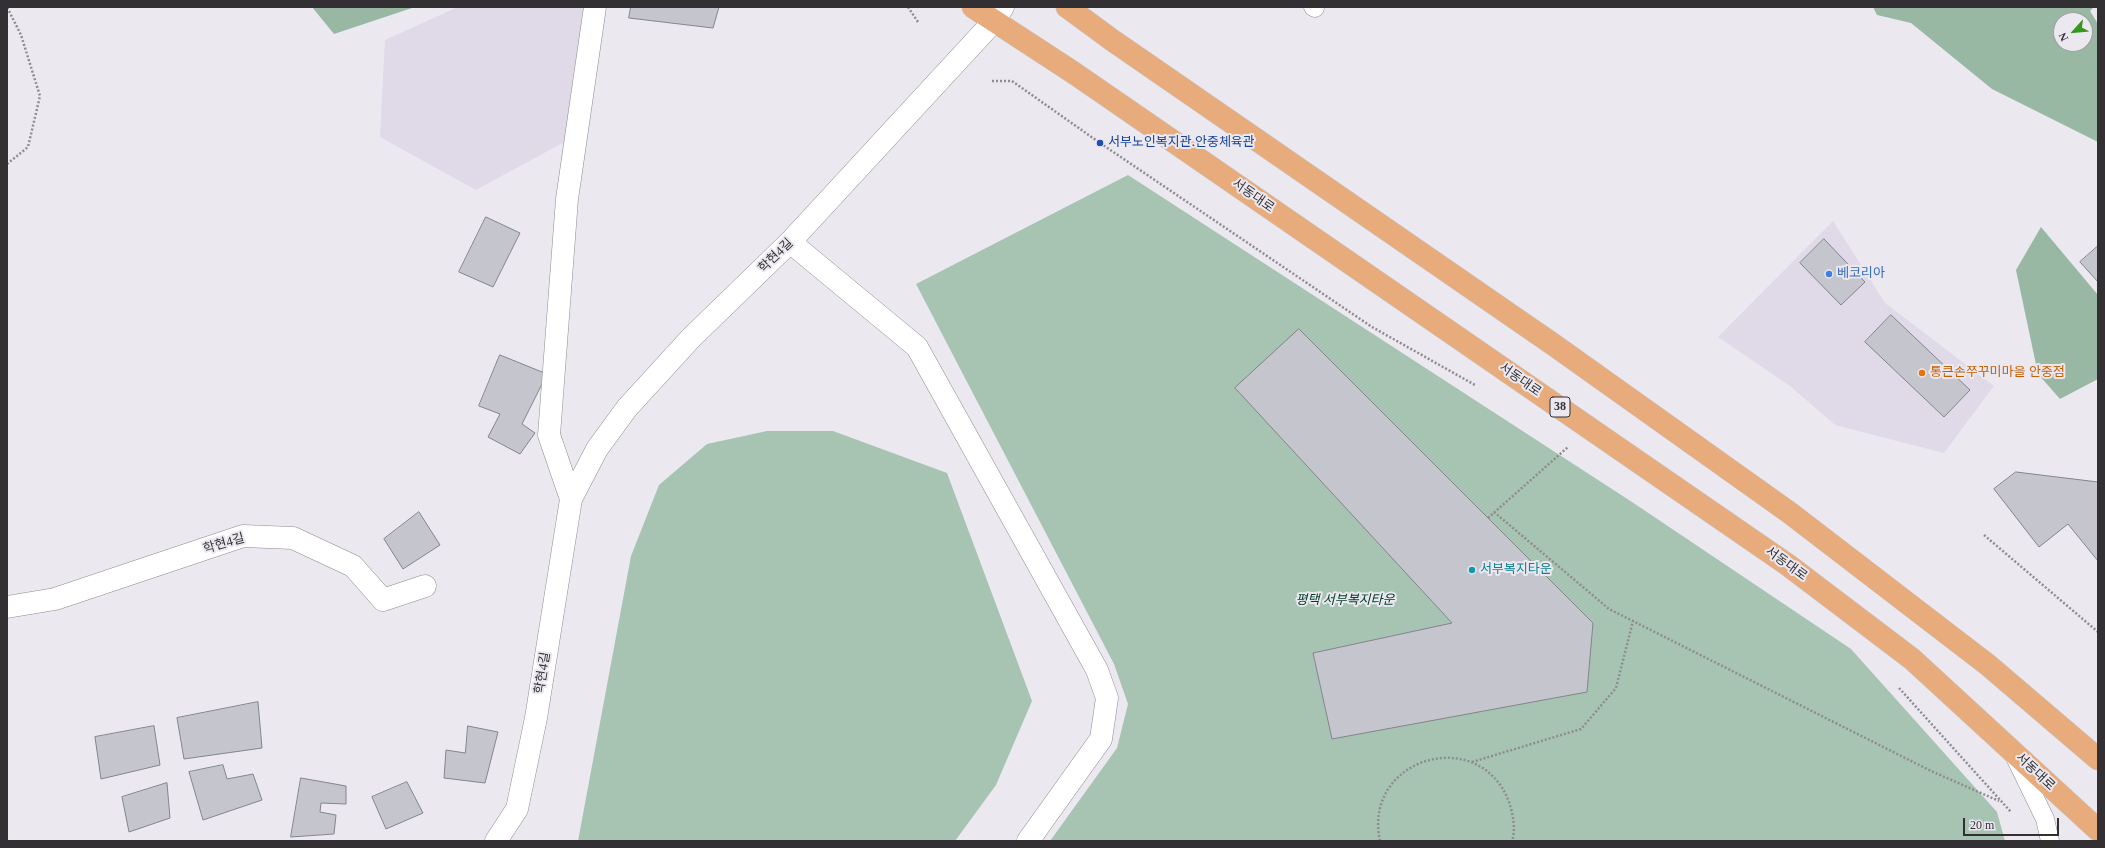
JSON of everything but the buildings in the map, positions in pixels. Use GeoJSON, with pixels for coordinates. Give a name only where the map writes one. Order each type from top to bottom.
{"type":"FeatureCollection","features":[{"type":"Feature","properties":{"kind":"main road","name":"서동대로"},"geometry":{"type":"LineString","coordinates":[[973,7],[999,14],[1074,73],[1788,565],[1912,659],[2098,830]]}},
{"type":"Feature","properties":{"kind":"main road"},"geometry":{"type":"LineString","coordinates":[[1067,7],[1112,40],[1554,345],[1790,513],[1988,665],[2098,760]]}},
{"type":"Feature","properties":{"kind":"street","name":"학현4길"},"geometry":{"type":"LineString","coordinates":[[571,499],[549,435],[567,199],[595,7]]}},
{"type":"Feature","properties":{"kind":"street","name":"학현4길"},"geometry":{"type":"LineString","coordinates":[[496,841],[517,809],[536,718],[571,499],[596,450],[627,408],[691,338],[790,242],[999,14]]}},
{"type":"Feature","properties":{"kind":"street"},"geometry":{"type":"LineString","coordinates":[[790,242],[917,347],[1097,670],[1107,698],[1101,739],[1028,841]]}},
{"type":"Feature","properties":{"kind":"street","name":"학현4길"},"geometry":{"type":"LineString","coordinates":[[7,607],[55,598],[243,536],[293,538],[353,566],[383,600],[425,586]]}},
{"type":"Feature","properties":{"kind":"lane"},"geometry":{"type":"LineString","coordinates":[[2012,751],[2045,819],[2050,841]]}},
{"type":"Feature","properties":{"kind":"path"},"geometry":{"type":"LineString","coordinates":[[7,7],[21,35],[40,96],[28,147],[7,164]]}},
{"type":"Feature","properties":{"kind":"path"},"geometry":{"type":"LineString","coordinates":[[908,7],[918,22]]}},
{"type":"Feature","properties":{"kind":"path"},"geometry":{"type":"LineString","coordinates":[[992,81],[1012,81],[1100,143],[1372,327],[1479,388]]}},
{"type":"Feature","properties":{"kind":"path"},"geometry":{"type":"LineString","coordinates":[[1488,518],[1570,445],[1563,441]]}},
{"type":"Feature","properties":{"kind":"path"},"geometry":{"type":"LineString","coordinates":[[1494,512],[1609,609],[1931,771],[2001,802]]}},
{"type":"Feature","properties":{"kind":"path"},"geometry":{"type":"LineString","coordinates":[[1984,535],[2098,632]]}},
{"type":"Feature","properties":{"kind":"path"},"geometry":{"type":"LineString","coordinates":[[1471,762],[1581,728],[1616,688],[1633,621]]}},
{"type":"Feature","properties":{"kind":"path"},"geometry":{"type":"LineString","coordinates":[[1896,684],[2012,813]]}},
{"type":"Feature","properties":{"kind":"path"},"geometry":{"type":"LineString","coordinates":[[1380,841],[1377,827],[1380,805],[1391,785],[1406,769],[1427,759],[1449,757],[1471,762],[1490,774],[1505,791],[1513,812],[1514,835],[1512,841]]}},
{"type":"Feature","properties":{"kind":"shaded area"},"geometry":{"type":"Polygon","coordinates":[[[458,7],[584,7],[568,140],[476,190],[380,137],[385,40],[458,7]]]}},
{"type":"Feature","properties":{"kind":"shaded area"},"geometry":{"type":"Polygon","coordinates":[[[1833,221],[1885,303],[1994,386],[1944,453],[1835,425],[1790,386],[1718,337],[1833,221]]]}},
{"type":"Feature","properties":{"kind":"green space"},"geometry":{"type":"Polygon","coordinates":[[[312,7],[415,7],[334,34],[312,7]]]}},
{"type":"Feature","properties":{"kind":"green space"},"geometry":{"type":"Polygon","coordinates":[[[1873,7],[2094,7],[2091,12],[2053,12],[2053,52],[2093,52],[2093,16],[2098,24],[2098,142],[1992,89],[1911,23],[1877,15],[1873,7]]]}},
{"type":"Feature","properties":{"kind":"green space","name":"평택 서부복지타운"},"geometry":{"type":"Polygon","coordinates":[[[1128,175],[1632,502],[1851,649],[1997,812],[2005,841],[1050,841],[1117,748],[1128,704],[1114,664],[916,284],[1128,175]]]}},
{"type":"Feature","properties":{"kind":"green space"},"geometry":{"type":"Polygon","coordinates":[[[2041,227],[2098,295],[2098,379],[2060,399],[2038,374],[2016,270],[2041,227]]]}},
{"type":"Feature","properties":{"kind":"green space"},"geometry":{"type":"Polygon","coordinates":[[[767,431],[833,431],[947,473],[1032,701],[996,785],[955,841],[578,841],[631,556],[659,485],[707,444],[767,431]]]}},
{"type":"Feature","properties":{"kind":"place","name":"서부노인복지관.안중체육관"},"geometry":{"type":"Point","coordinates":[1100,143]}},
{"type":"Feature","properties":{"kind":"place","name":"베코리아"},"geometry":{"type":"Point","coordinates":[1829,274]}},
{"type":"Feature","properties":{"kind":"place","name":"통큰손쭈꾸미마을 안중점"},"geometry":{"type":"Point","coordinates":[1922,373]}},
{"type":"Feature","properties":{"kind":"place","name":"서부복지타운"},"geometry":{"type":"Point","coordinates":[1472,570]}}]}
